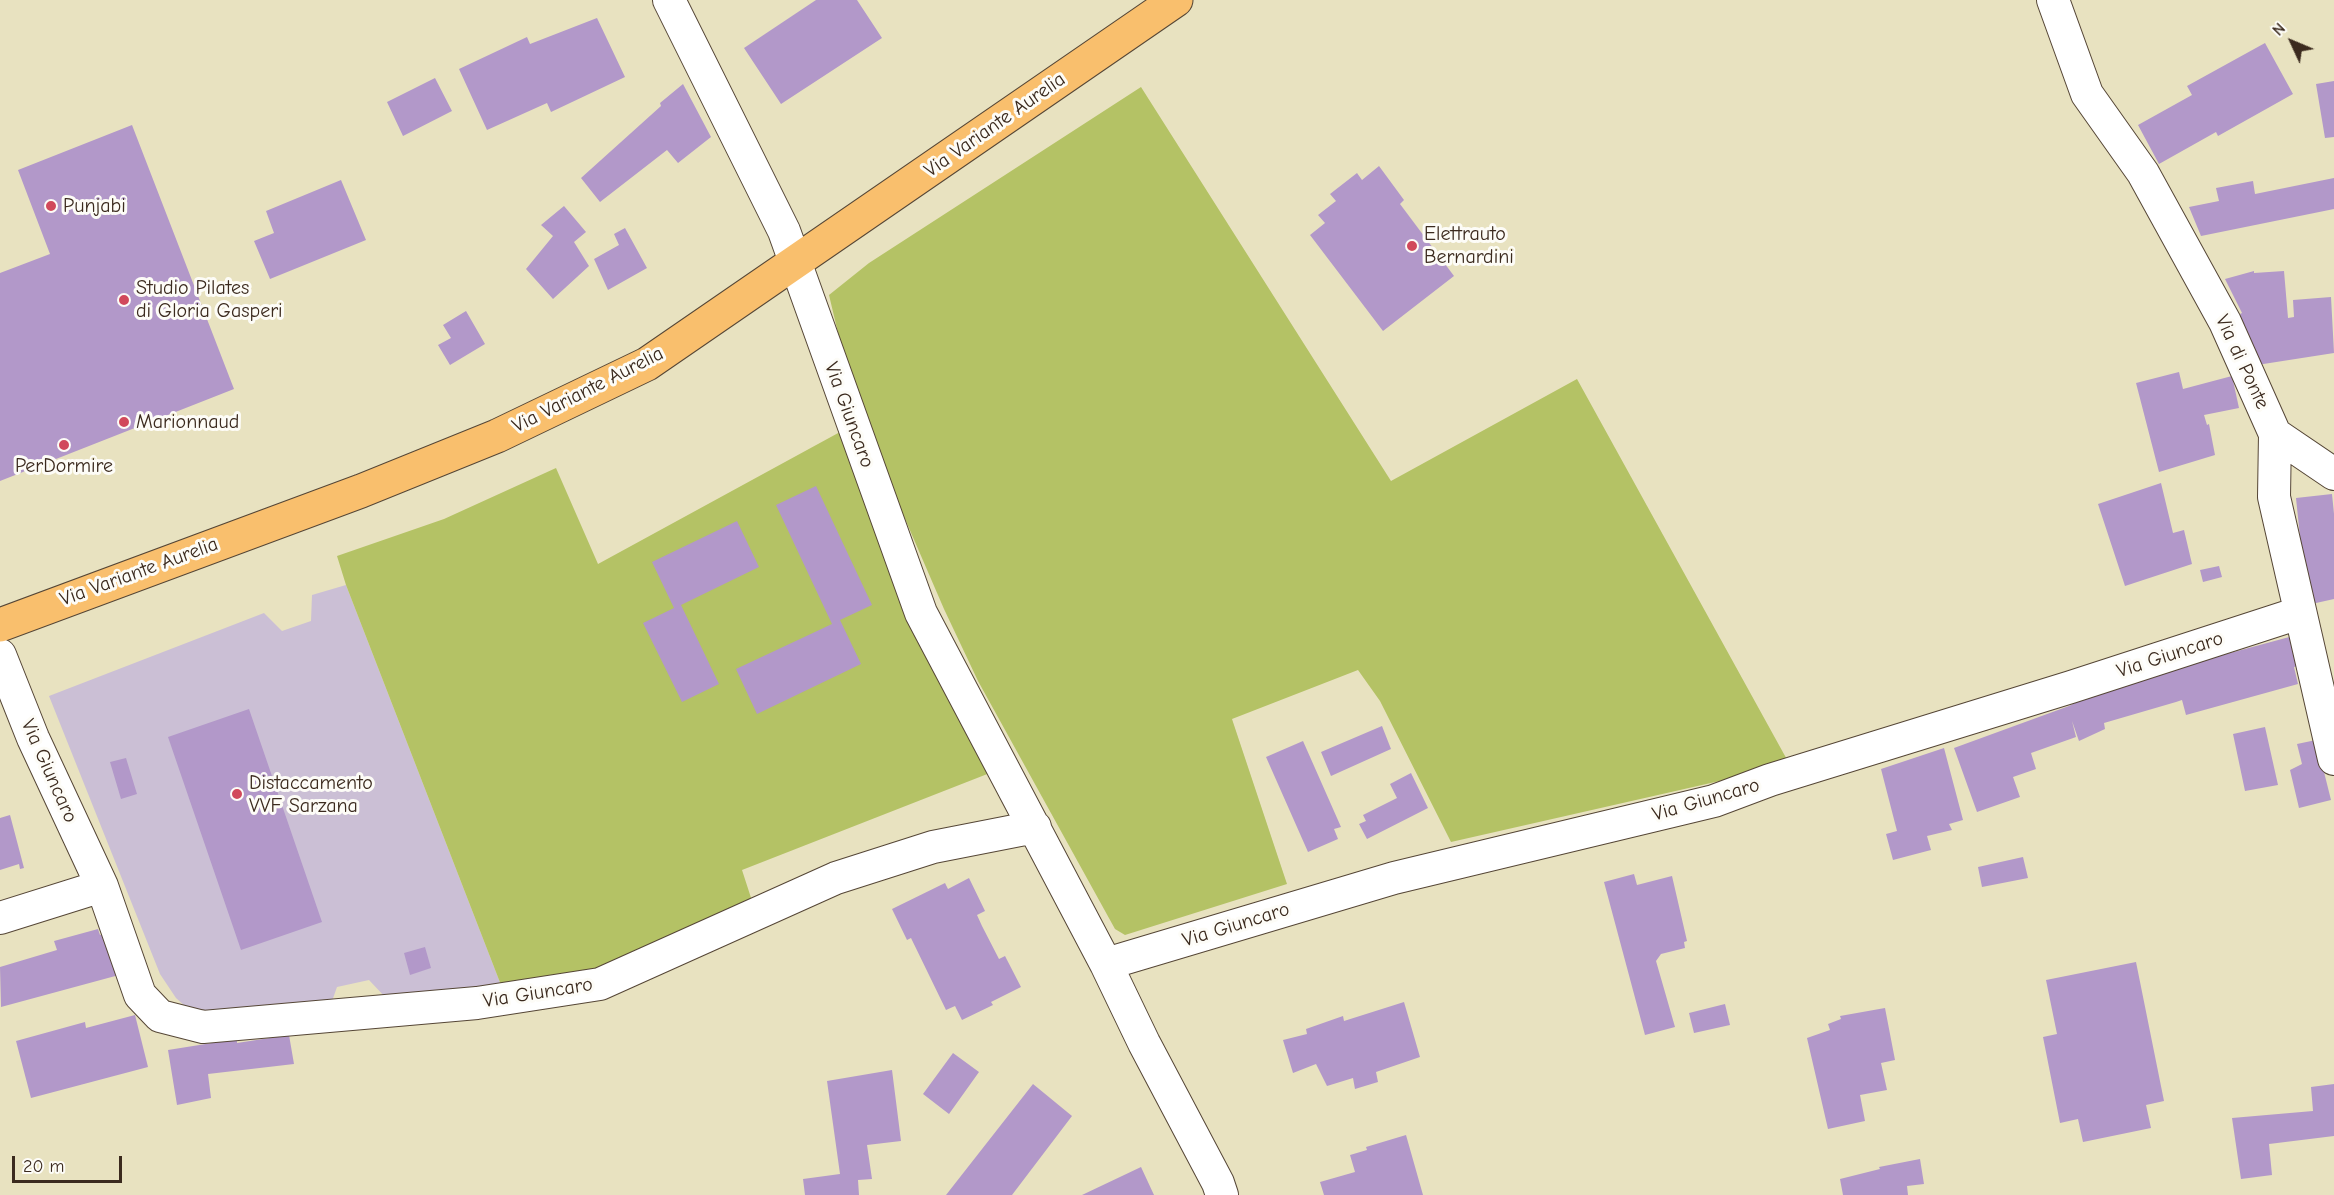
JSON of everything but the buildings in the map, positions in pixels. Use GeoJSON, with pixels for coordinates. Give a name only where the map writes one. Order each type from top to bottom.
{"type":"FeatureCollection","features":[{"type":"Feature","properties":{"kind":"main road","name":"Via Variante Aurelia"},"geometry":{"type":"LineString","coordinates":[[0,625],[361,491],[497,436],[647,364],[1176,0]]}},
{"type":"Feature","properties":{"kind":"street","name":"Via Giuncaro"},"geometry":{"type":"LineString","coordinates":[[669,0],[784,231],[921,613],[1106,964],[1144,1043],[1218,1183],[1222,1195]]}},
{"type":"Feature","properties":{"kind":"street","name":"Via di Ponte"},"geometry":{"type":"LineString","coordinates":[[2054,0],[2087,94],[2143,173],[2198,272],[2225,322],[2275,434],[2274,497],[2334,759]]}},
{"type":"Feature","properties":{"kind":"street"},"geometry":{"type":"LineString","coordinates":[[2275,434],[2334,474]]}},
{"type":"Feature","properties":{"kind":"street","name":"Via Giuncaro"},"geometry":{"type":"LineString","coordinates":[[1106,964],[1394,878],[1714,801],[1770,780],[2071,687],[2299,613]]}},
{"type":"Feature","properties":{"kind":"street","name":"Via Giuncaro"},"geometry":{"type":"LineString","coordinates":[[0,655],[33,738],[102,886],[140,995],[159,1016],[203,1027],[477,1003],[600,984],[836,878],[933,847],[1035,827]]}},
{"type":"Feature","properties":{"kind":"street"},"geometry":{"type":"LineString","coordinates":[[0,918],[102,886]]}},
{"type":"Feature","properties":{"kind":"shaded area"},"geometry":{"type":"Polygon","coordinates":[[[346,585],[501,985],[386,998],[369,980],[337,987],[331,1004],[203,1012],[187,1008],[176,998],[160,974],[49,696],[264,613],[282,631],[311,621],[312,595],[346,585]]]}},
{"type":"Feature","properties":{"kind":"green space"},"geometry":{"type":"Polygon","coordinates":[[[1141,87],[1391,481],[1577,379],[1790,765],[1451,842],[1380,701],[1358,670],[1232,719],[1287,884],[1125,935],[1115,929],[978,681],[944,609],[880,461],[839,337],[829,295],[869,263],[1141,87]]]}},
{"type":"Feature","properties":{"kind":"green space"},"geometry":{"type":"Polygon","coordinates":[[[840,432],[995,771],[742,870],[753,904],[595,974],[501,985],[346,585],[337,556],[444,519],[556,468],[598,564],[840,432]]]}},
{"type":"Feature","properties":{"kind":"place","name":"Punjabi"},"geometry":{"type":"Point","coordinates":[51,206]}},
{"type":"Feature","properties":{"kind":"place","name":"Elettrauto Bernardini"},"geometry":{"type":"Point","coordinates":[1412,246]}},
{"type":"Feature","properties":{"kind":"place","name":"Studio Pilates di Gloria Gasperi"},"geometry":{"type":"Point","coordinates":[124,300]}},
{"type":"Feature","properties":{"kind":"place","name":"Marionnaud"},"geometry":{"type":"Point","coordinates":[124,422]}},
{"type":"Feature","properties":{"kind":"place","name":"PerDormire"},"geometry":{"type":"Point","coordinates":[64,445]}},
{"type":"Feature","properties":{"kind":"place","name":"Distaccamento VVF Sarzana"},"geometry":{"type":"Point","coordinates":[237,794]}}]}
